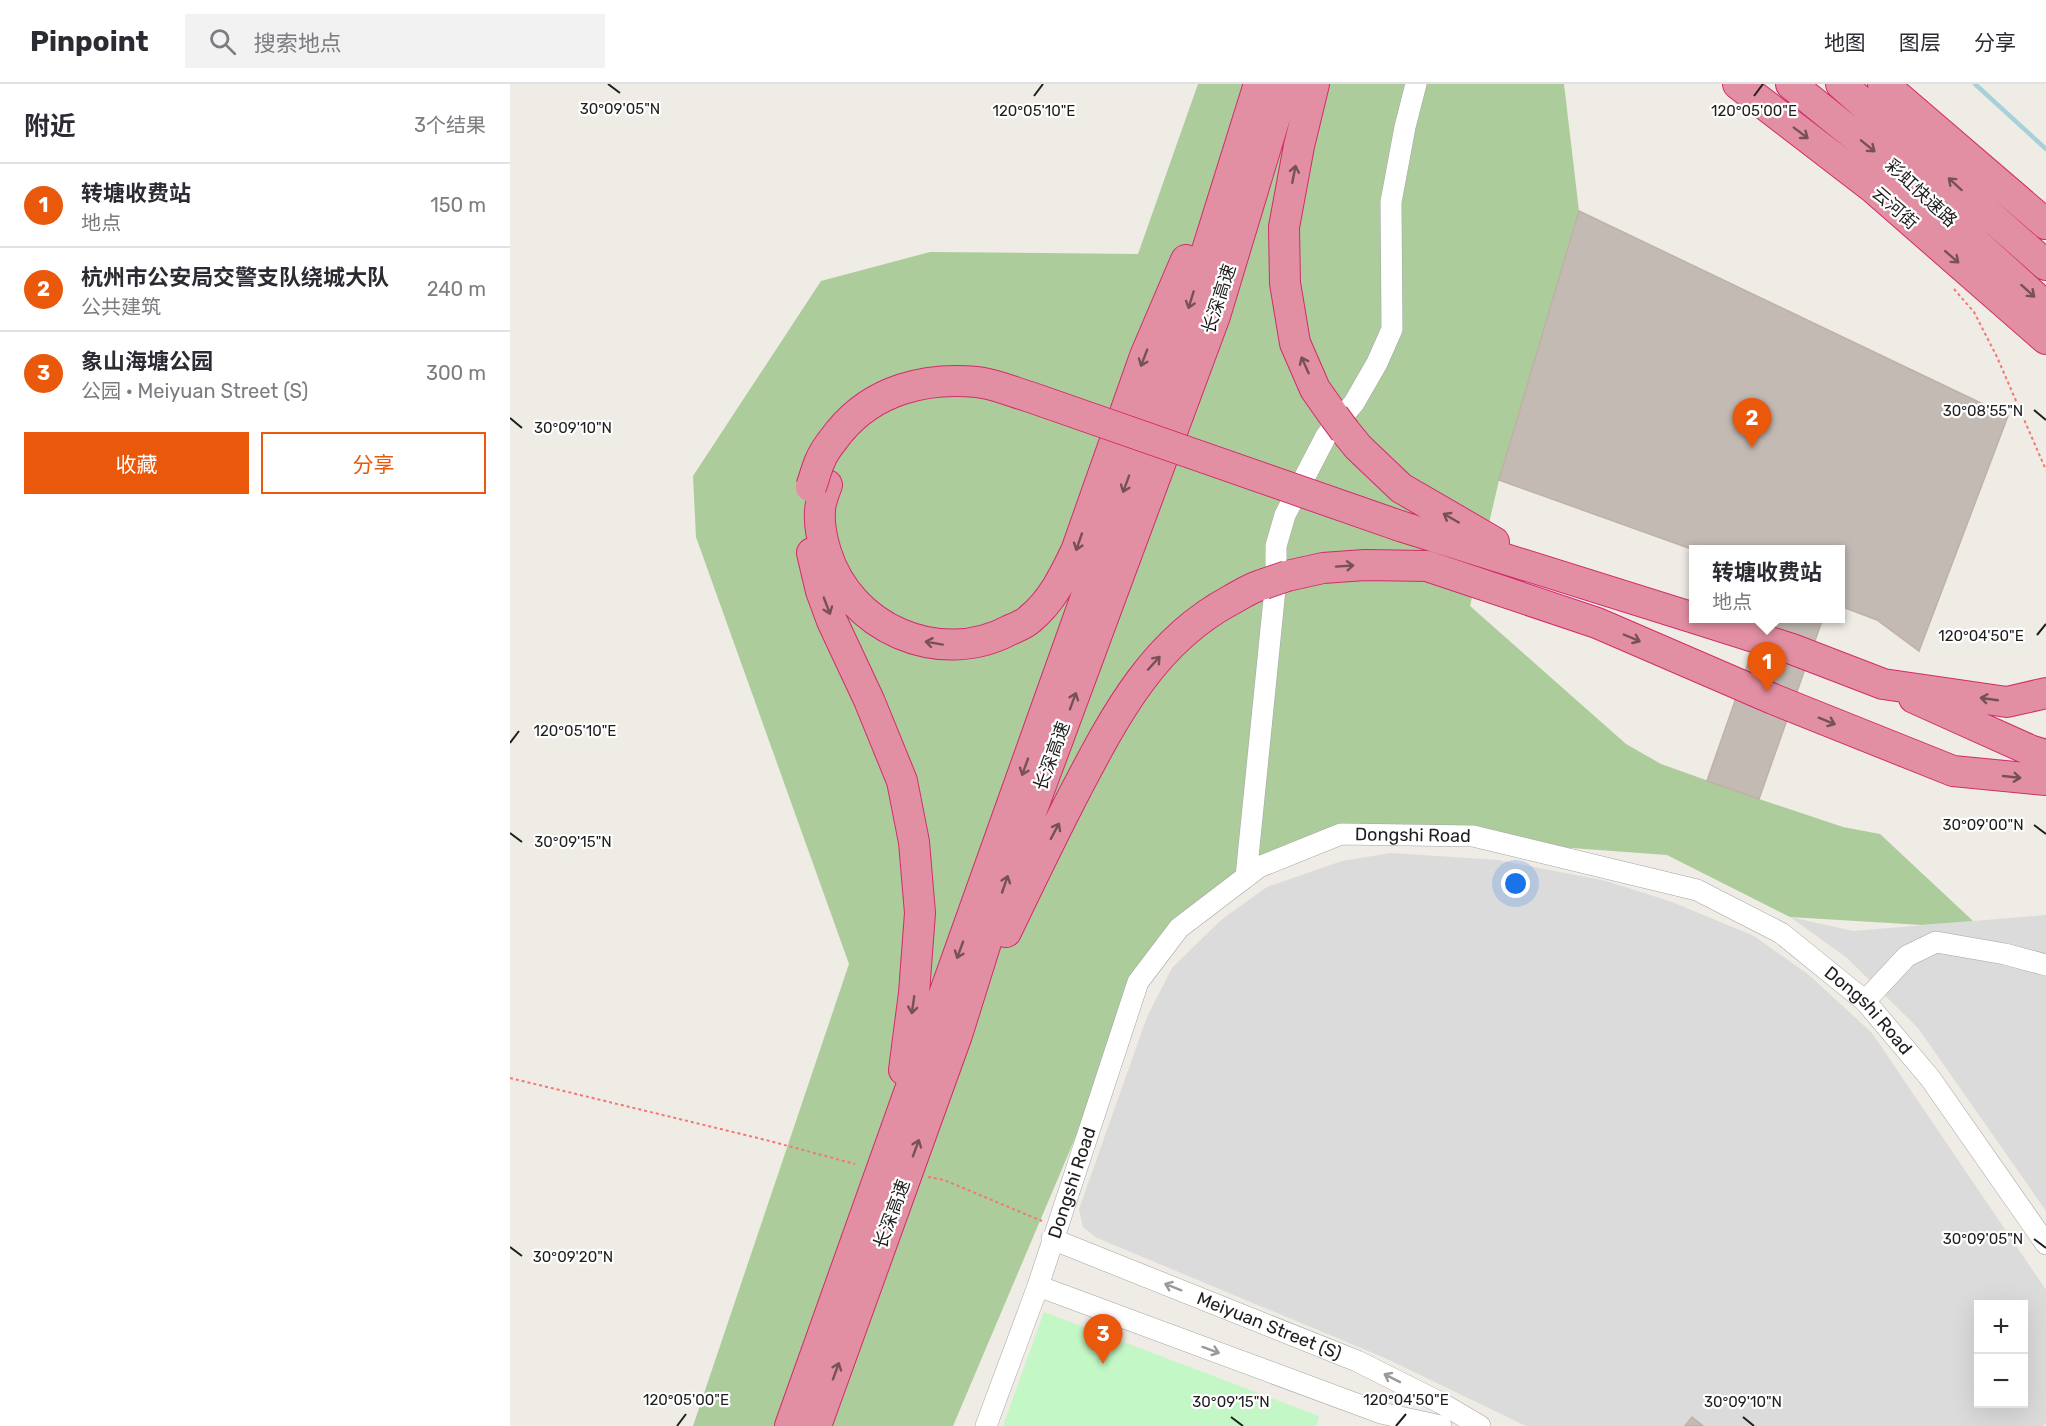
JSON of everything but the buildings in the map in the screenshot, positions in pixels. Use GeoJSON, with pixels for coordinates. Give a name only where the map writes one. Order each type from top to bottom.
{"type":"FeatureCollection","features":[{"type":"Feature","properties":{"kind":"highway","name":"长深高速"},"geometry":{"type":"LineString","coordinates":[[816,1426],[957,1035],[1004,885],[1215,316],[1285,84]]}},
{"type":"Feature","properties":{"kind":"highway"},"geometry":{"type":"LineString","coordinates":[[1314,84],[1299,146],[1284,226],[1284,283],[1295,343],[1315,389],[1358,447],[1401,488],[1481,535],[1558,576]]}},
{"type":"Feature","properties":{"kind":"highway","name":"云河街"},"geometry":{"type":"LineString","coordinates":[[1738,84],[1872,187],[1964,282],[2046,339]]}},
{"type":"Feature","properties":{"kind":"highway"},"geometry":{"type":"LineString","coordinates":[[1775,84],[1822,110]]}},
{"type":"Feature","properties":{"kind":"highway","name":"彩虹快速路"},"geometry":{"type":"LineString","coordinates":[[1791,84],[1880,156],[2046,307]]}},
{"type":"Feature","properties":{"kind":"highway","name":"彩虹快速路"},"geometry":{"type":"LineString","coordinates":[[1841,84],[2046,265]]}},
{"type":"Feature","properties":{"kind":"highway"},"geometry":{"type":"LineString","coordinates":[[1882,84],[2046,224]]}},
{"type":"Feature","properties":{"kind":"highway","name":"长深高速"},"geometry":{"type":"LineString","coordinates":[[790,1426],[1188,311],[1254,97]]}},
{"type":"Feature","properties":{"kind":"highway"},"geometry":{"type":"LineString","coordinates":[[1254,97],[1145,356],[1076,551],[1048,602],[1029,620],[996,638],[967,645],[938,645],[906,637],[876,621],[850,597],[830,566],[822,539],[820,459],[850,420],[879,398],[903,387],[933,381],[979,382],[1030,397],[1399,533],[1490,568],[1597,623],[1773,699],[1953,771],[2046,780]]}},
{"type":"Feature","properties":{"kind":"highway"},"geometry":{"type":"LineString","coordinates":[[1964,282],[2046,353]]}},
{"type":"Feature","properties":{"kind":"highway"},"geometry":{"type":"LineString","coordinates":[[819,486],[807,515],[813,562],[821,591],[902,781],[914,842],[920,913],[915,993],[896,1129]]}},
{"type":"Feature","properties":{"kind":"highway"},"geometry":{"type":"LineString","coordinates":[[1399,533],[1558,576],[1689,616]]}},
{"type":"Feature","properties":{"kind":"highway"},"geometry":{"type":"LineString","coordinates":[[957,1035],[1047,845],[1121,707],[1147,671],[1174,641],[1209,612],[1276,580],[1323,568],[1365,565],[1427,566],[1597,623]]}},
{"type":"Feature","properties":{"kind":"highway"},"geometry":{"type":"LineString","coordinates":[[1710,623],[1792,649],[1882,684],[2046,755]]}},
{"type":"Feature","properties":{"kind":"highway"},"geometry":{"type":"LineString","coordinates":[[1882,684],[2007,702],[2046,693]]}},
{"type":"Feature","properties":{"kind":"street"},"geometry":{"type":"LineString","coordinates":[[1246,877],[1275,591],[1276,546],[1285,515],[1326,436],[1354,403],[1377,363],[1392,328],[1391,202],[1405,127],[1416,84]]}},
{"type":"Feature","properties":{"kind":"street","name":"Dongshi Road"},"geometry":{"type":"LineString","coordinates":[[986,1426],[1038,1286],[1138,982],[1179,928],[1259,867],[1341,834],[1473,836],[1697,890],[1781,933],[1865,1001],[1930,1078],[2046,1244]]}},
{"type":"Feature","properties":{"kind":"street"},"geometry":{"type":"LineString","coordinates":[[1865,1001],[1907,956],[1936,942],[2005,954],[2046,965]]}},
{"type":"Feature","properties":{"kind":"street","name":"Meiyuan Street (S)"},"geometry":{"type":"LineString","coordinates":[[1054,1233],[1358,1361],[1441,1403],[1480,1426]]}},
{"type":"Feature","properties":{"kind":"street"},"geometry":{"type":"LineString","coordinates":[[1038,1286],[1381,1413],[1441,1426]]}},
{"type":"Feature","properties":{"kind":"path"},"geometry":{"type":"LineString","coordinates":[[1964,282],[1974,312],[1997,357],[2046,471]]}},
{"type":"Feature","properties":{"kind":"path"},"geometry":{"type":"LineString","coordinates":[[510,1078],[855,1164]]}},
{"type":"Feature","properties":{"kind":"path"},"geometry":{"type":"LineString","coordinates":[[925,1176],[944,1180],[1054,1233]]}},
{"type":"Feature","properties":{"kind":"shaded area"},"geometry":{"type":"Polygon","coordinates":[[[1391,853],[1498,860],[1606,881],[1672,902],[1754,936],[1809,975],[1872,1033],[2046,1290],[2046,1423],[2043,1426],[1526,1426],[1385,1358],[1097,1238],[1083,1227],[1079,1209],[1147,1017],[1172,968],[1221,920],[1267,887],[1342,861],[1391,853]]]}},
{"type":"Feature","properties":{"kind":"shaded area"},"geometry":{"type":"Polygon","coordinates":[[[2046,915],[2046,1211],[1918,1028],[1846,957],[1790,917],[1853,931],[2046,915]]]}},
{"type":"Feature","properties":{"kind":"green space"},"geometry":{"type":"Polygon","coordinates":[[[1198,84],[1564,84],[1579,211],[1499,480],[1470,606],[1626,744],[1661,764],[1759,799],[1843,827],[1880,834],[1973,921],[1922,925],[1790,917],[1667,855],[1341,834],[1246,877],[1179,928],[1129,1011],[953,1426],[693,1426],[849,964],[696,537],[693,476],[821,281],[930,252],[1138,254],[1198,84]]]}},
{"type":"Feature","properties":{"kind":"green space"},"geometry":{"type":"Polygon","coordinates":[[[1044,1312],[1319,1416],[1316,1426],[1003,1426],[1044,1312]]]}},
{"type":"Feature","properties":{"kind":"waterway"},"geometry":{"type":"LineString","coordinates":[[1975,84],[2046,149]]}},
{"type":"Feature","properties":{"kind":"place","name":"杭州市公安局交警支队绕城大队"},"geometry":{"type":"Point","coordinates":[1752,448]}},
{"type":"Feature","properties":{"kind":"place","name":"转塘收费站"},"geometry":{"type":"Point","coordinates":[1767,692]}},
{"type":"Feature","properties":{"kind":"place","name":"象山海塘公园"},"geometry":{"type":"Point","coordinates":[1103,1364]}}]}
